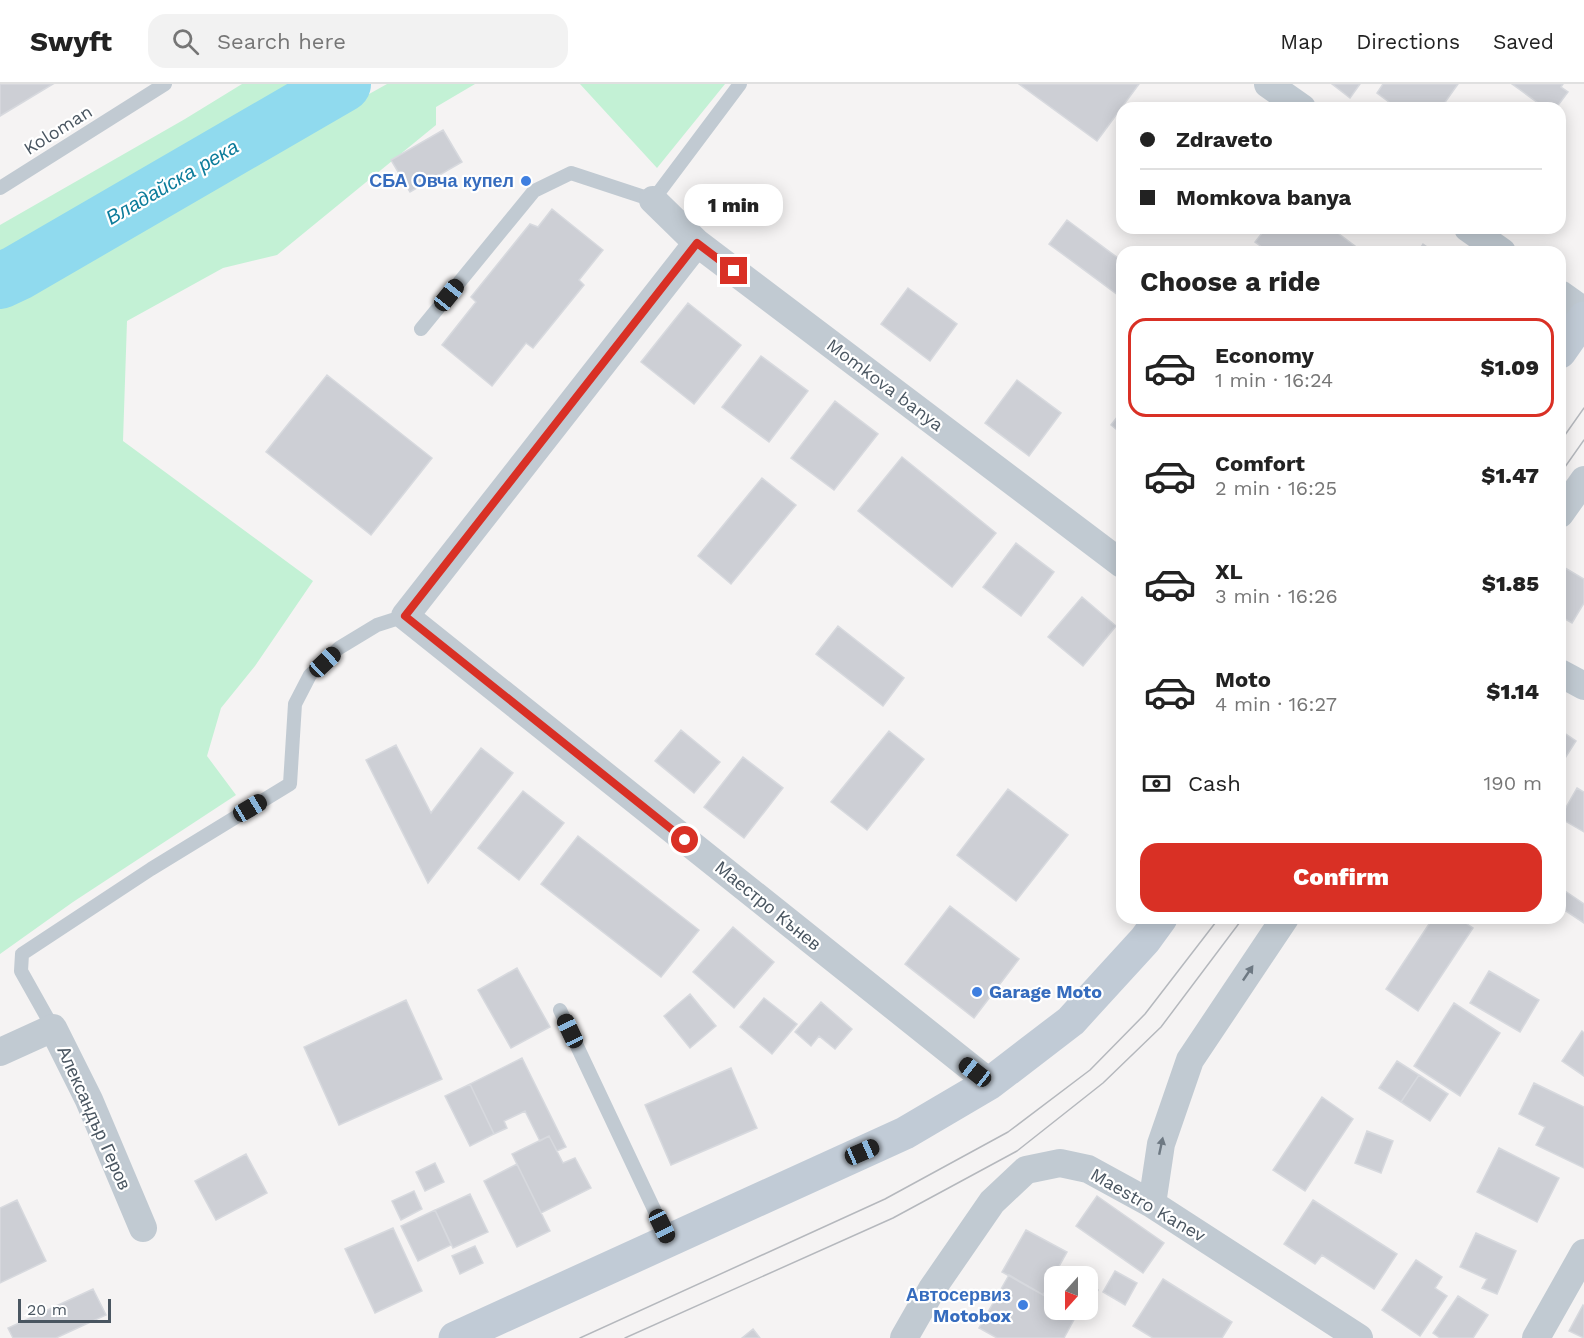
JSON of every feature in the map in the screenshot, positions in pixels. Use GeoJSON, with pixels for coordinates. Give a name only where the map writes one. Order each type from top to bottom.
{"type":"FeatureCollection","features":[{"type":"Feature","properties":{"kind":"main road"},"geometry":{"type":"LineString","coordinates":[[1566,344],[1584,318]]}},
{"type":"Feature","properties":{"kind":"main road"},"geometry":{"type":"LineString","coordinates":[[455,1338],[905,1133],[990,1083],[1071,1021],[1145,940],[1157,924]]}},
{"type":"Feature","properties":{"kind":"street"},"geometry":{"type":"LineString","coordinates":[[1268,84],[1294,102]]}},
{"type":"Feature","properties":{"kind":"street","name":"Momkova banya"},"geometry":{"type":"LineString","coordinates":[[653,200],[697,243],[1116,559]]}},
{"type":"Feature","properties":{"kind":"street"},"geometry":{"type":"LineString","coordinates":[[1476,234],[1494,246]]}},
{"type":"Feature","properties":{"kind":"street"},"geometry":{"type":"LineString","coordinates":[[405,616],[697,243]]}},
{"type":"Feature","properties":{"kind":"street"},"geometry":{"type":"LineString","coordinates":[[1566,298],[1584,311]]}},
{"type":"Feature","properties":{"kind":"street"},"geometry":{"type":"LineString","coordinates":[[1566,505],[1584,480]]}},
{"type":"Feature","properties":{"kind":"street","name":"Маестро Кънев"},"geometry":{"type":"LineString","coordinates":[[405,616],[990,1083]]}},
{"type":"Feature","properties":{"kind":"street"},"geometry":{"type":"LineString","coordinates":[[1566,676],[1584,686]]}},
{"type":"Feature","properties":{"kind":"street"},"geometry":{"type":"LineString","coordinates":[[1152,1204],[1161,1143],[1190,1060],[1281,924]]}},
{"type":"Feature","properties":{"kind":"street","name":"Александър Геров"},"geometry":{"type":"LineString","coordinates":[[0,1052],[52,1028],[89,1100],[143,1228]]}},
{"type":"Feature","properties":{"kind":"street","name":"Maestro Kanev"},"geometry":{"type":"LineString","coordinates":[[904,1338],[932,1290],[992,1202],[1026,1170],[1060,1163],[1088,1169],[1152,1204],[1359,1338]]}},
{"type":"Feature","properties":{"kind":"street"},"geometry":{"type":"LineString","coordinates":[[1536,1338],[1584,1253]]}},
{"type":"Feature","properties":{"kind":"lane","name":"Koloman"},"geometry":{"type":"LineString","coordinates":[[0,188],[165,84]]}},
{"type":"Feature","properties":{"kind":"lane"},"geometry":{"type":"LineString","coordinates":[[421,329],[534,191],[571,173],[653,200],[740,84]]}},
{"type":"Feature","properties":{"kind":"lane"},"geometry":{"type":"LineString","coordinates":[[52,1028],[21,971],[22,954],[151,869],[290,784],[296,704],[310,675],[339,648],[377,625],[405,616]]}},
{"type":"Feature","properties":{"kind":"lane"},"geometry":{"type":"LineString","coordinates":[[560,1010],[669,1241]]}},
{"type":"Feature","properties":{"kind":"green space"},"geometry":{"type":"Polygon","coordinates":[[[242,84],[309,84],[0,257],[0,225],[242,84]]]}},
{"type":"Feature","properties":{"kind":"green space"},"geometry":{"type":"Polygon","coordinates":[[[387,84],[475,84],[436,107],[436,125],[277,255],[223,268],[127,321],[123,441],[313,581],[255,666],[221,708],[207,756],[236,795],[73,902],[0,954],[0,298],[387,84]]]}},
{"type":"Feature","properties":{"kind":"green space"},"geometry":{"type":"Polygon","coordinates":[[[580,84],[725,84],[657,168],[580,84]]]}},
{"type":"Feature","properties":{"kind":"building"},"geometry":{"type":"Polygon","coordinates":[[[0,84],[53,84],[0,116],[0,84]]]}},
{"type":"Feature","properties":{"kind":"building"},"geometry":{"type":"Polygon","coordinates":[[[1019,84],[1139,84],[1126,102],[1116,102],[1116,115],[1097,141],[1019,84]]]}},
{"type":"Feature","properties":{"kind":"building"},"geometry":{"type":"Polygon","coordinates":[[[1332,84],[1360,84],[1350,98],[1332,84]]]}},
{"type":"Feature","properties":{"kind":"building"},"geometry":{"type":"Polygon","coordinates":[[[1383,84],[1458,84],[1445,102],[1389,102],[1377,93],[1383,84]]]}},
{"type":"Feature","properties":{"kind":"building"},"geometry":{"type":"Polygon","coordinates":[[[1512,84],[1563,84],[1561,87],[1568,92],[1560,102],[1537,102],[1512,84]]]}},
{"type":"Feature","properties":{"kind":"building"},"geometry":{"type":"Polygon","coordinates":[[[443,130],[462,162],[410,192],[391,160],[443,130]]]}},
{"type":"Feature","properties":{"kind":"building"},"geometry":{"type":"Polygon","coordinates":[[[552,209],[603,250],[579,280],[584,285],[533,348],[526,343],[492,386],[442,345],[476,302],[471,297],[530,224],[538,227],[552,209]]]}},
{"type":"Feature","properties":{"kind":"building"},"geometry":{"type":"Polygon","coordinates":[[[1067,220],[1116,257],[1116,294],[1049,244],[1067,220]]]}},
{"type":"Feature","properties":{"kind":"building"},"geometry":{"type":"Polygon","coordinates":[[[1261,234],[1339,234],[1355,246],[1261,246],[1255,242],[1261,234]]]}},
{"type":"Feature","properties":{"kind":"building"},"geometry":{"type":"Polygon","coordinates":[[[908,288],[957,324],[930,361],[881,324],[908,288]]]}},
{"type":"Feature","properties":{"kind":"building"},"geometry":{"type":"Polygon","coordinates":[[[688,303],[741,345],[694,404],[641,362],[688,303]]]}},
{"type":"Feature","properties":{"kind":"building"},"geometry":{"type":"Polygon","coordinates":[[[761,356],[808,391],[769,442],[722,407],[761,356]]]}},
{"type":"Feature","properties":{"kind":"building"},"geometry":{"type":"Polygon","coordinates":[[[327,375],[432,458],[371,535],[266,452],[327,375]]]}},
{"type":"Feature","properties":{"kind":"building"},"geometry":{"type":"Polygon","coordinates":[[[1017,380],[1061,413],[1029,456],[985,423],[1017,380]]]}},
{"type":"Feature","properties":{"kind":"building"},"geometry":{"type":"Polygon","coordinates":[[[835,401],[878,434],[834,490],[791,458],[835,401]]]}},
{"type":"Feature","properties":{"kind":"building"},"geometry":{"type":"Polygon","coordinates":[[[1116,419],[1116,429],[1111,425],[1116,419]]]}},
{"type":"Feature","properties":{"kind":"building"},"geometry":{"type":"Polygon","coordinates":[[[902,457],[996,533],[952,587],[858,511],[902,457]]]}},
{"type":"Feature","properties":{"kind":"building"},"geometry":{"type":"Polygon","coordinates":[[[762,478],[796,505],[731,584],[698,556],[762,478]]]}},
{"type":"Feature","properties":{"kind":"building"},"geometry":{"type":"Polygon","coordinates":[[[1016,543],[1054,572],[1021,616],[983,587],[1016,543]]]}},
{"type":"Feature","properties":{"kind":"building"},"geometry":{"type":"Polygon","coordinates":[[[1566,568],[1584,579],[1584,603],[1572,623],[1566,620],[1566,568]]]}},
{"type":"Feature","properties":{"kind":"building"},"geometry":{"type":"Polygon","coordinates":[[[1082,597],[1116,626],[1083,666],[1048,637],[1082,597]]]}},
{"type":"Feature","properties":{"kind":"building"},"geometry":{"type":"Polygon","coordinates":[[[838,626],[904,678],[883,706],[816,654],[838,626]]]}},
{"type":"Feature","properties":{"kind":"building"},"geometry":{"type":"Polygon","coordinates":[[[681,730],[720,762],[694,793],[655,761],[681,730]]]}},
{"type":"Feature","properties":{"kind":"building"},"geometry":{"type":"Polygon","coordinates":[[[889,731],[924,759],[867,830],[831,802],[889,731]]]}},
{"type":"Feature","properties":{"kind":"building"},"geometry":{"type":"Polygon","coordinates":[[[1566,734],[1576,741],[1566,757],[1566,734]]]}},
{"type":"Feature","properties":{"kind":"building"},"geometry":{"type":"Polygon","coordinates":[[[396,745],[431,813],[481,748],[513,773],[428,883],[366,760],[396,745]]]}},
{"type":"Feature","properties":{"kind":"building"},"geometry":{"type":"Polygon","coordinates":[[[743,757],[783,788],[744,838],[704,807],[743,757]]]}},
{"type":"Feature","properties":{"kind":"building"},"geometry":{"type":"Polygon","coordinates":[[[1577,788],[1584,792],[1584,832],[1566,822],[1566,807],[1577,788]]]}},
{"type":"Feature","properties":{"kind":"building"},"geometry":{"type":"Polygon","coordinates":[[[1008,789],[1068,835],[1016,901],[957,855],[1008,789]]]}},
{"type":"Feature","properties":{"kind":"building"},"geometry":{"type":"Polygon","coordinates":[[[523,791],[564,823],[519,880],[478,848],[523,791]]]}},
{"type":"Feature","properties":{"kind":"building"},"geometry":{"type":"Polygon","coordinates":[[[578,836],[699,930],[661,977],[541,884],[578,836]]]}},
{"type":"Feature","properties":{"kind":"building"},"geometry":{"type":"Polygon","coordinates":[[[1566,892],[1584,904],[1584,923],[1566,911],[1566,892]]]}},
{"type":"Feature","properties":{"kind":"building"},"geometry":{"type":"Polygon","coordinates":[[[950,906],[1019,959],[974,1018],[905,964],[950,906]]]}},
{"type":"Feature","properties":{"kind":"building"},"geometry":{"type":"Polygon","coordinates":[[[1429,924],[1467,924],[1473,928],[1418,1011],[1386,989],[1429,924]]]}},
{"type":"Feature","properties":{"kind":"building"},"geometry":{"type":"Polygon","coordinates":[[[733,927],[774,962],[734,1008],[693,972],[733,927]]]}},
{"type":"Feature","properties":{"kind":"building"},"geometry":{"type":"Polygon","coordinates":[[[517,968],[550,1027],[511,1048],[478,990],[517,968]]]}},
{"type":"Feature","properties":{"kind":"building"},"geometry":{"type":"Polygon","coordinates":[[[1489,971],[1539,1000],[1520,1032],[1470,1003],[1489,971]]]}},
{"type":"Feature","properties":{"kind":"building"},"geometry":{"type":"Polygon","coordinates":[[[690,994],[716,1026],[690,1048],[664,1016],[690,994]]]}},
{"type":"Feature","properties":{"kind":"building"},"geometry":{"type":"Polygon","coordinates":[[[764,998],[797,1024],[772,1054],[740,1027],[764,998]]]}},
{"type":"Feature","properties":{"kind":"building"},"geometry":{"type":"Polygon","coordinates":[[[406,1000],[442,1079],[339,1125],[304,1047],[406,1000]]]}},
{"type":"Feature","properties":{"kind":"building"},"geometry":{"type":"Polygon","coordinates":[[[821,1002],[852,1029],[835,1049],[819,1036],[811,1046],[795,1032],[821,1002]]]}},
{"type":"Feature","properties":{"kind":"building"},"geometry":{"type":"Polygon","coordinates":[[[1454,1003],[1500,1033],[1460,1096],[1414,1066],[1454,1003]]]}},
{"type":"Feature","properties":{"kind":"building"},"geometry":{"type":"Polygon","coordinates":[[[1582,1031],[1584,1033],[1584,1076],[1562,1061],[1582,1031]]]}},
{"type":"Feature","properties":{"kind":"building"},"geometry":{"type":"Polygon","coordinates":[[[522,1058],[566,1147],[557,1151],[549,1136],[540,1141],[525,1111],[504,1121],[507,1128],[494,1134],[470,1084],[522,1058]]]}},
{"type":"Feature","properties":{"kind":"building"},"geometry":{"type":"Polygon","coordinates":[[[1397,1061],[1419,1075],[1401,1102],[1379,1088],[1397,1061]]]}},
{"type":"Feature","properties":{"kind":"building"},"geometry":{"type":"Polygon","coordinates":[[[731,1068],[757,1128],[671,1165],[645,1105],[731,1068]]]}},
{"type":"Feature","properties":{"kind":"building"},"geometry":{"type":"Polygon","coordinates":[[[1419,1075],[1448,1094],[1430,1121],[1401,1102],[1419,1075]]]}},
{"type":"Feature","properties":{"kind":"building"},"geometry":{"type":"Polygon","coordinates":[[[1534,1083],[1584,1107],[1584,1168],[1536,1145],[1545,1127],[1519,1114],[1534,1083]]]}},
{"type":"Feature","properties":{"kind":"building"},"geometry":{"type":"Polygon","coordinates":[[[470,1084],[494,1134],[470,1146],[445,1096],[470,1084]]]}},
{"type":"Feature","properties":{"kind":"building"},"geometry":{"type":"Polygon","coordinates":[[[1322,1097],[1353,1119],[1305,1191],[1273,1170],[1322,1097]]]}},
{"type":"Feature","properties":{"kind":"building"},"geometry":{"type":"Polygon","coordinates":[[[1367,1131],[1393,1141],[1381,1173],[1355,1163],[1367,1131]]]}},
{"type":"Feature","properties":{"kind":"building"},"geometry":{"type":"Polygon","coordinates":[[[549,1136],[563,1163],[575,1158],[591,1188],[541,1213],[512,1154],[549,1136]]]}},
{"type":"Feature","properties":{"kind":"building"},"geometry":{"type":"Polygon","coordinates":[[[1499,1148],[1559,1178],[1537,1222],[1477,1192],[1499,1148]]]}},
{"type":"Feature","properties":{"kind":"building"},"geometry":{"type":"Polygon","coordinates":[[[246,1154],[267,1193],[216,1220],[195,1181],[246,1154]]]}},
{"type":"Feature","properties":{"kind":"building"},"geometry":{"type":"Polygon","coordinates":[[[435,1163],[444,1182],[425,1191],[416,1172],[435,1163]]]}},
{"type":"Feature","properties":{"kind":"building"},"geometry":{"type":"Polygon","coordinates":[[[517,1164],[550,1231],[517,1247],[484,1181],[517,1164]]]}},
{"type":"Feature","properties":{"kind":"building"},"geometry":{"type":"Polygon","coordinates":[[[414,1191],[422,1209],[401,1220],[392,1201],[414,1191]]]}},
{"type":"Feature","properties":{"kind":"building"},"geometry":{"type":"Polygon","coordinates":[[[470,1194],[488,1232],[453,1248],[435,1210],[470,1194]]]}},
{"type":"Feature","properties":{"kind":"building"},"geometry":{"type":"Polygon","coordinates":[[[1097,1196],[1164,1243],[1143,1273],[1076,1226],[1097,1196]]]}},
{"type":"Feature","properties":{"kind":"building"},"geometry":{"type":"Polygon","coordinates":[[[17,1200],[46,1261],[0,1283],[0,1208],[17,1200]]]}},
{"type":"Feature","properties":{"kind":"building"},"geometry":{"type":"Polygon","coordinates":[[[1313,1200],[1397,1254],[1374,1289],[1322,1255],[1315,1264],[1284,1244],[1313,1200]]]}},
{"type":"Feature","properties":{"kind":"building"},"geometry":{"type":"Polygon","coordinates":[[[435,1210],[451,1245],[418,1261],[401,1226],[435,1210]]]}},
{"type":"Feature","properties":{"kind":"building"},"geometry":{"type":"Polygon","coordinates":[[[393,1228],[422,1291],[375,1313],[345,1249],[393,1228]]]}},
{"type":"Feature","properties":{"kind":"building"},"geometry":{"type":"Polygon","coordinates":[[[1026,1230],[1067,1252],[1059,1266],[1044,1266],[1043,1295],[1002,1272],[1026,1230]]]}},
{"type":"Feature","properties":{"kind":"building"},"geometry":{"type":"Polygon","coordinates":[[[1476,1233],[1516,1251],[1497,1294],[1482,1288],[1487,1279],[1460,1267],[1476,1233]]]}},
{"type":"Feature","properties":{"kind":"building"},"geometry":{"type":"Polygon","coordinates":[[[475,1246],[483,1263],[460,1274],[452,1256],[475,1246]]]}},
{"type":"Feature","properties":{"kind":"building"},"geometry":{"type":"Polygon","coordinates":[[[1416,1260],[1442,1277],[1435,1288],[1447,1296],[1420,1336],[1382,1310],[1416,1260]]]}},
{"type":"Feature","properties":{"kind":"building"},"geometry":{"type":"Polygon","coordinates":[[[1115,1271],[1137,1283],[1125,1305],[1103,1292],[1115,1271]]]}},
{"type":"Feature","properties":{"kind":"building","name":"Автосервиз Motobox"},"geometry":{"type":"Polygon","coordinates":[[[1009,1275],[1044,1295],[1044,1320],[1074,1320],[1064,1338],[997,1338],[979,1328],[1009,1275]]]}},
{"type":"Feature","properties":{"kind":"building"},"geometry":{"type":"Polygon","coordinates":[[[1163,1279],[1232,1322],[1222,1338],[1153,1338],[1133,1326],[1163,1279]]]}},
{"type":"Feature","properties":{"kind":"building"},"geometry":{"type":"Polygon","coordinates":[[[93,1289],[106,1315],[56,1338],[13,1338],[8,1328],[93,1289]]]}},
{"type":"Feature","properties":{"kind":"building"},"geometry":{"type":"Polygon","coordinates":[[[1458,1296],[1488,1315],[1473,1338],[1440,1338],[1433,1333],[1458,1296]]]}},
{"type":"Feature","properties":{"kind":"building"},"geometry":{"type":"Polygon","coordinates":[[[1584,1306],[1584,1338],[1569,1331],[1584,1306]]]}},
{"type":"Feature","properties":{"kind":"building"},"geometry":{"type":"Polygon","coordinates":[[[753,1329],[760,1338],[742,1338],[753,1329]]]}},
{"type":"Feature","properties":{"kind":"waterway","name":"Владайска река"},"geometry":{"type":"LineString","coordinates":[[0,281],[343,84]]}},
{"type":"Feature","properties":{"kind":"tram line"},"geometry":{"type":"LineString","coordinates":[[1566,434],[1584,408]]}},
{"type":"Feature","properties":{"kind":"tram line"},"geometry":{"type":"LineString","coordinates":[[1566,466],[1584,440]]}},
{"type":"Feature","properties":{"kind":"tram line"},"geometry":{"type":"LineString","coordinates":[[580,1338],[885,1199],[1008,1132],[1090,1070],[1145,1014],[1214,924]]}},
{"type":"Feature","properties":{"kind":"tram line"},"geometry":{"type":"LineString","coordinates":[[625,1338],[893,1218],[1017,1151],[1103,1083],[1161,1027],[1238,924]]}},
{"type":"Feature","properties":{"kind":"place","name":"СБА Овча купел"},"geometry":{"type":"Point","coordinates":[526,181]}},
{"type":"Feature","properties":{"kind":"place","name":"Garage Moto"},"geometry":{"type":"Point","coordinates":[977,992]}},
{"type":"Feature","properties":{"kind":"place","name":"Автосервиз Motobox"},"geometry":{"type":"Point","coordinates":[1023,1305]}},
{"type":"Feature","properties":{"kind":"route"},"geometry":{"type":"LineString","coordinates":[[685,840],[405,616],[697,243],[734,271]]}}]}
